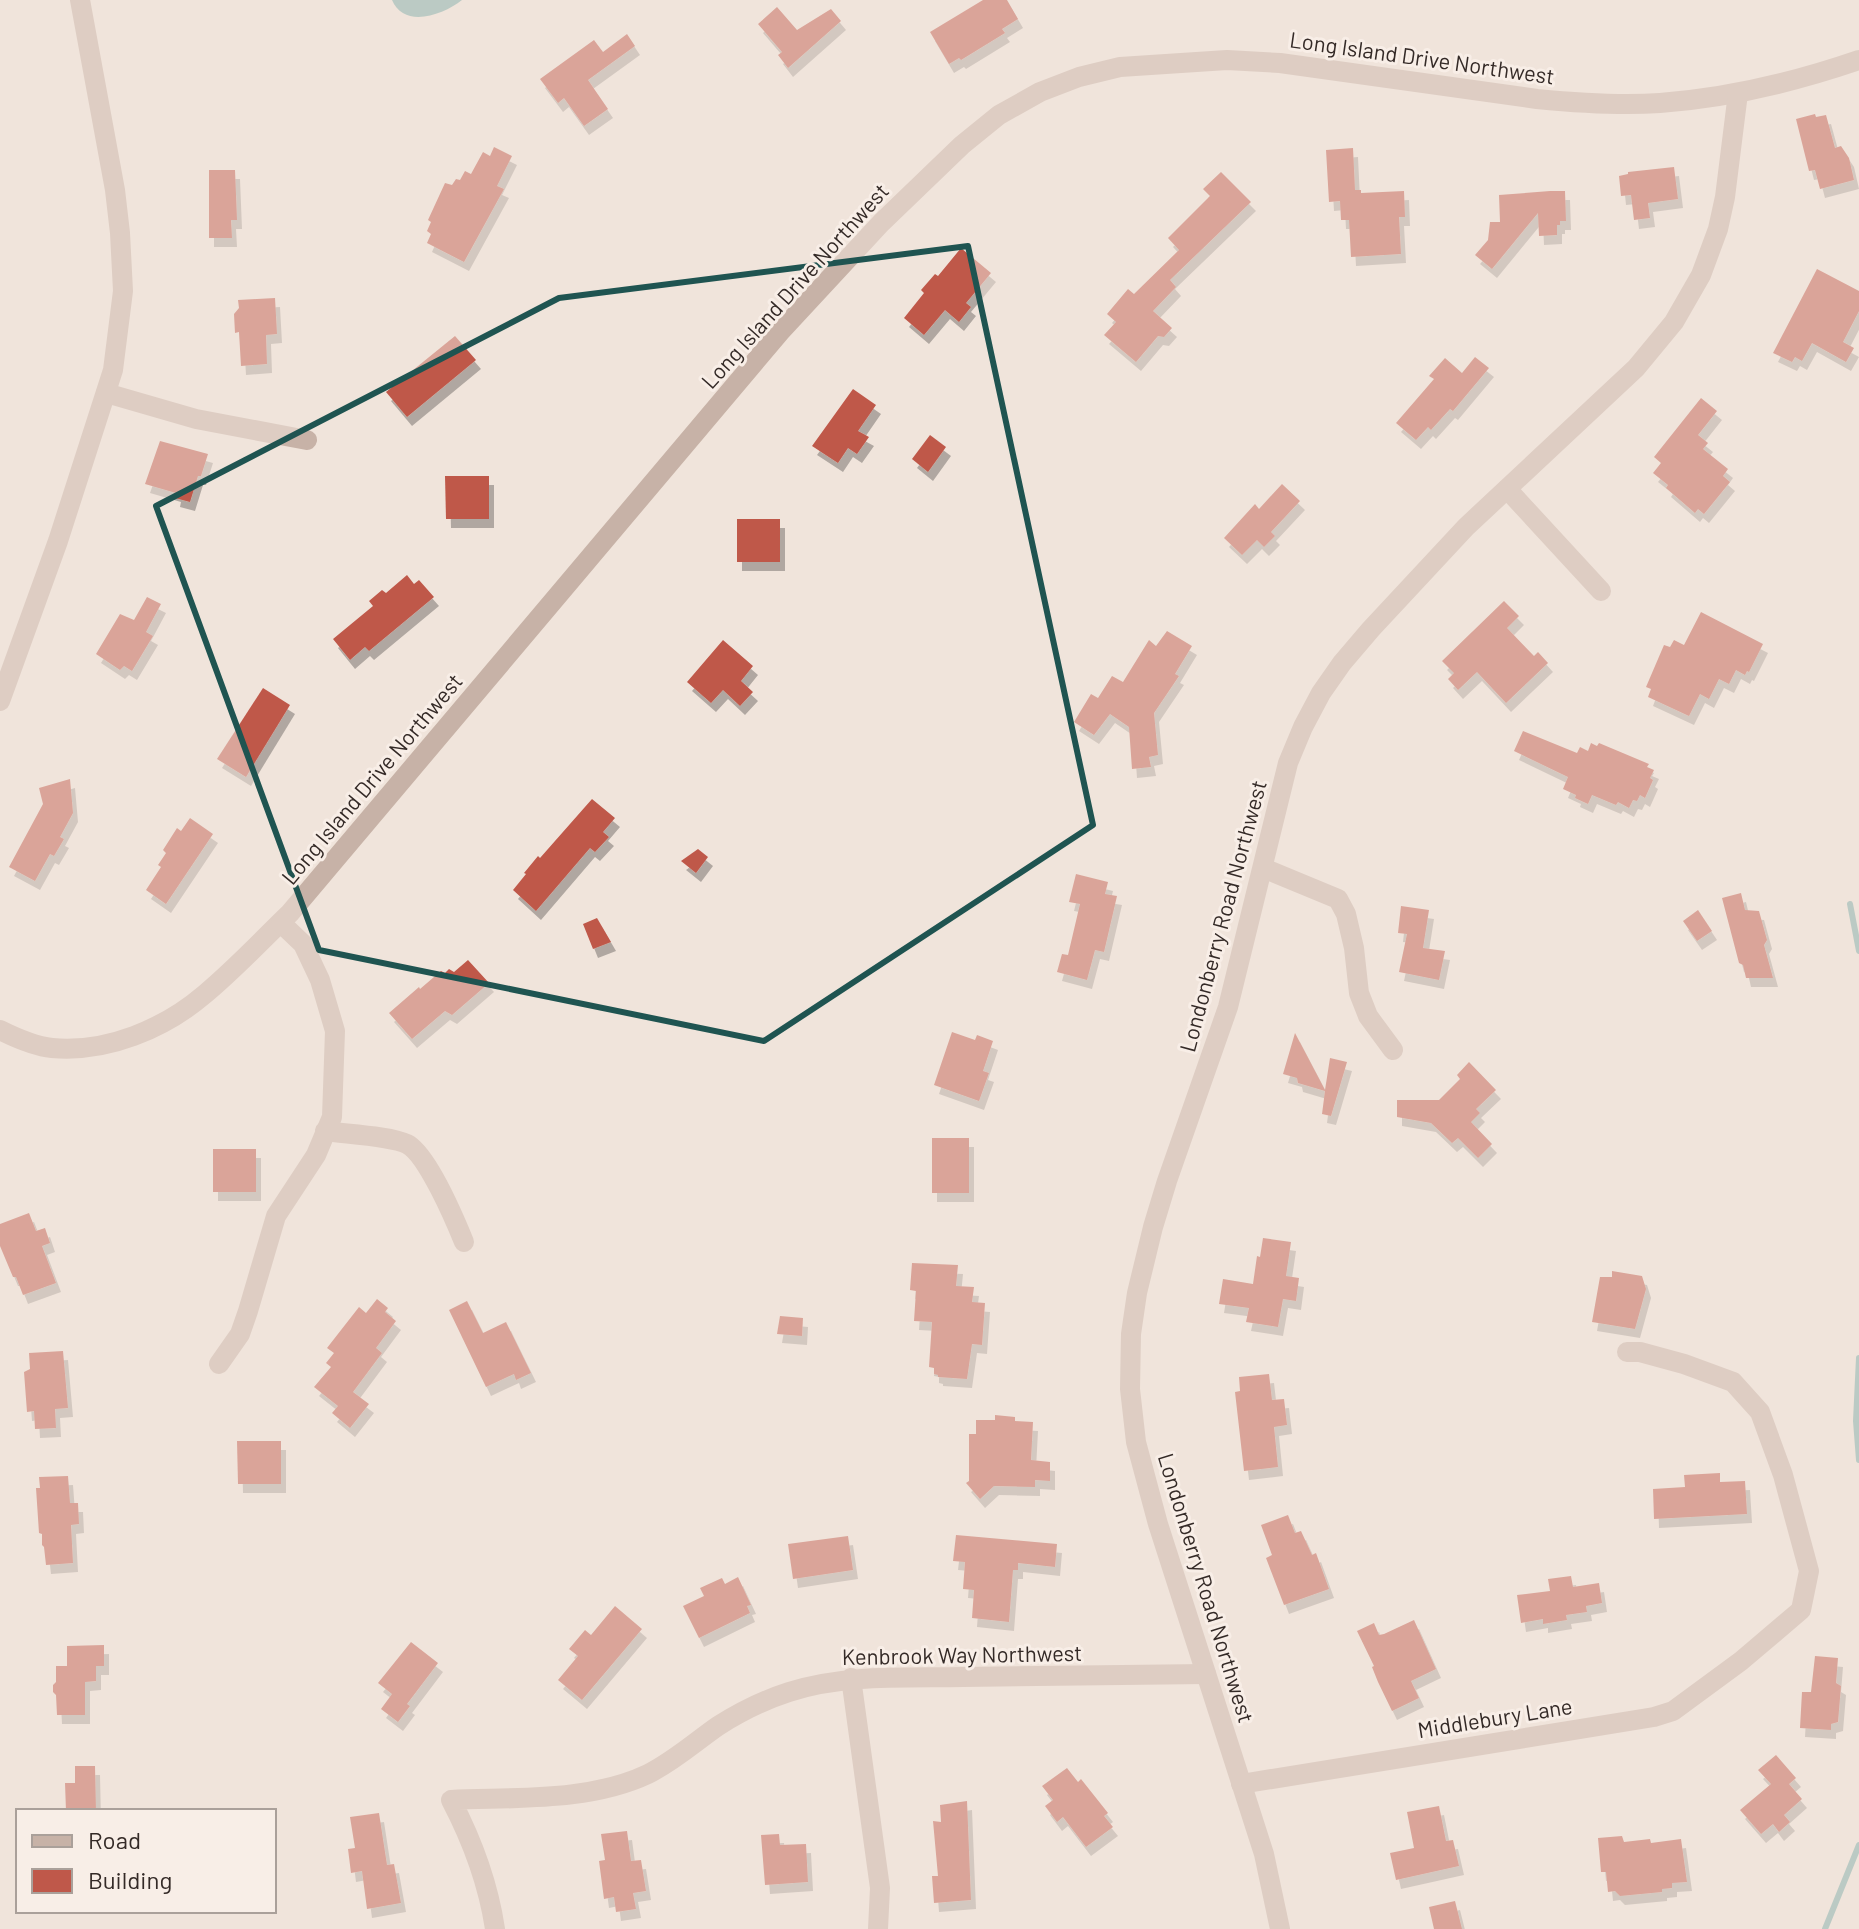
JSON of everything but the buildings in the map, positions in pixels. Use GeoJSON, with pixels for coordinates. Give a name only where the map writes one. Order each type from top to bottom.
{"type":"FeatureCollection","features":[{"type":"Feature","properties":{"kind":"street"},"geometry":{"type":"LineString","coordinates":[[0,701],[58,541],[117,351],[123,291],[120,233],[80,0]]}},
{"type":"Feature","properties":{"kind":"street","name":"Long Island Drive Northwest"},"geometry":{"type":"LineString","coordinates":[[0,1030],[17,1039],[50,1048],[89,1048],[133,1037],[167,1021],[204,995],[281,923],[780,332],[881,223],[962,145],[999,115],[1040,92],[1079,77],[1120,67],[1227,60],[1280,63],[1537,99],[1580,103],[1659,103],[1738,93],[1859,60]]}},
{"type":"Feature","properties":{"kind":"street","name":"Londonberry Road Northwest"},"geometry":{"type":"LineString","coordinates":[[1280,1929],[1264,1854],[1158,1524],[1136,1442],[1130,1389],[1131,1334],[1153,1227],[1228,1007],[1288,763],[1301,731],[1321,693],[1371,629],[1466,527],[1636,368],[1674,322],[1701,275],[1718,229],[1738,93]]}},
{"type":"Feature","properties":{"kind":"street"},"geometry":{"type":"LineString","coordinates":[[106,393],[196,419],[307,440]]}},
{"type":"Feature","properties":{"kind":"street"},"geometry":{"type":"LineString","coordinates":[[1507,489],[1601,591]]}},
{"type":"Feature","properties":{"kind":"street"},"geometry":{"type":"LineString","coordinates":[[1263,868],[1338,899],[1346,914],[1354,948],[1359,993],[1368,1016],[1393,1050]]}},
{"type":"Feature","properties":{"kind":"street"},"geometry":{"type":"LineString","coordinates":[[219,1364],[240,1334],[276,1216],[316,1155],[332,1117],[335,1031],[320,980],[303,944],[281,923]]}},
{"type":"Feature","properties":{"kind":"street"},"geometry":{"type":"LineString","coordinates":[[325,1131],[409,1145],[428,1168],[445,1197],[464,1242]]}},
{"type":"Feature","properties":{"kind":"street","name":"Middlebury Lane"},"geometry":{"type":"LineString","coordinates":[[1241,1784],[1654,1717],[1673,1711],[1741,1661],[1801,1610],[1809,1571],[1783,1475],[1760,1412],[1733,1382],[1684,1364],[1640,1352],[1627,1352]]}},
{"type":"Feature","properties":{"kind":"street","name":"Kenbrook Way Northwest"},"geometry":{"type":"LineString","coordinates":[[495,1929],[492,1903],[482,1869],[451,1800],[570,1795],[620,1785],[666,1764],[719,1725],[751,1707],[790,1692],[851,1678],[1206,1674]]}},
{"type":"Feature","properties":{"kind":"street"},"geometry":{"type":"LineString","coordinates":[[851,1678],[880,1888],[878,1929]]}},
{"type":"Feature","properties":{"kind":"highlighted area"},"geometry":{"type":"Polygon","coordinates":[[[968,246],[1093,825],[764,1041],[319,950],[156,506],[559,298],[968,246]]]}},
{"type":"Feature","properties":{"kind":"water"},"geometry":{"type":"Polygon","coordinates":[[[392,0],[462,0],[435,14],[414,17],[398,9],[392,0]]]}},
{"type":"Feature","properties":{"kind":"waterway"},"geometry":{"type":"LineString","coordinates":[[1850,904],[1859,951]]}},
{"type":"Feature","properties":{"kind":"waterway"},"geometry":{"type":"LineString","coordinates":[[1859,1358],[1856,1421],[1859,1460]]}},
{"type":"Feature","properties":{"kind":"waterway"},"geometry":{"type":"LineString","coordinates":[[1825,1929],[1859,1845]]}}]}
